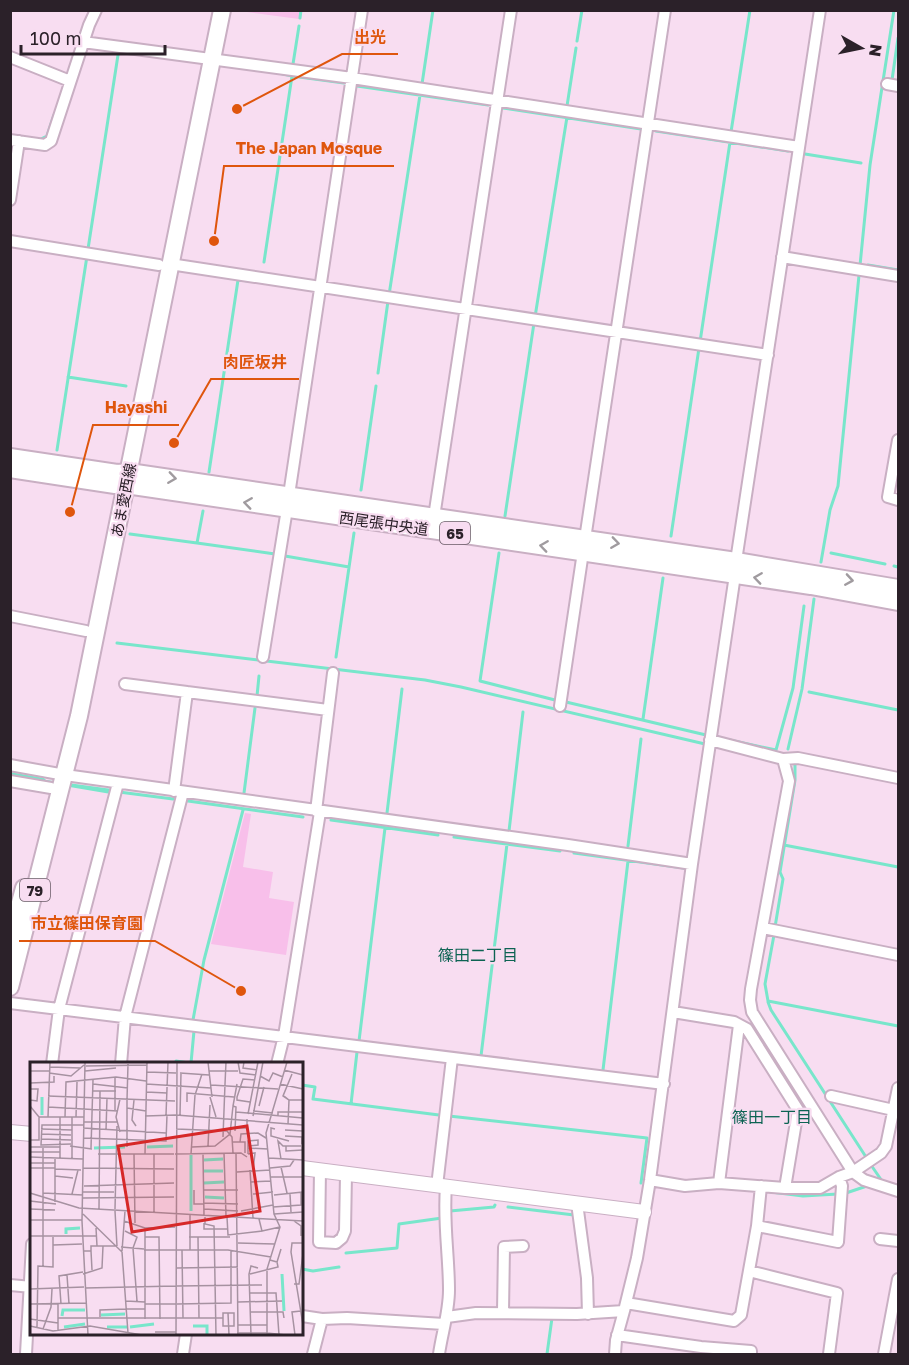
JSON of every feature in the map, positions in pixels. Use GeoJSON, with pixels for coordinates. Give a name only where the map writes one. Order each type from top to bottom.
{"type":"FeatureCollection","features":[{"type":"Feature","properties":{"kind":"main road","name":"あま愛西線"},"geometry":{"type":"LineString","coordinates":[[10,939],[79,716],[122,478],[206,59],[211,10]]}},
{"type":"Feature","properties":{"kind":"main road","name":"あま愛西線"},"geometry":{"type":"LineString","coordinates":[[206,59],[222,10]]}},
{"type":"Feature","properties":{"kind":"main road","name":"西尾張中央道"},"geometry":{"type":"LineString","coordinates":[[10,457],[122,478],[735,568],[898,588]]}},
{"type":"Feature","properties":{"kind":"main road","name":"西尾張中央道"},"geometry":{"type":"LineString","coordinates":[[10,469],[122,478]]}},
{"type":"Feature","properties":{"kind":"main road","name":"あま愛西線"},"geometry":{"type":"LineString","coordinates":[[10,987],[57,783],[86,631],[122,478]]}},
{"type":"Feature","properties":{"kind":"main road","name":"西尾張中央道"},"geometry":{"type":"LineString","coordinates":[[288,502],[434,517],[584,545]]}},
{"type":"Feature","properties":{"kind":"main road","name":"西尾張中央道"},"geometry":{"type":"LineString","coordinates":[[735,568],[898,602]]}},
{"type":"Feature","properties":{"kind":"street"},"geometry":{"type":"LineString","coordinates":[[10,200],[15,140],[45,145],[51,141],[83,42],[96,10]]}},
{"type":"Feature","properties":{"kind":"street"},"geometry":{"type":"LineString","coordinates":[[263,657],[362,10]]}},
{"type":"Feature","properties":{"kind":"street"},"geometry":{"type":"LineString","coordinates":[[434,517],[511,10]]}},
{"type":"Feature","properties":{"kind":"street"},"geometry":{"type":"LineString","coordinates":[[560,706],[665,10]]}},
{"type":"Feature","properties":{"kind":"street"},"geometry":{"type":"LineString","coordinates":[[615,1354],[617,1335],[637,1258],[650,1180],[710,740],[820,10]]}},
{"type":"Feature","properties":{"kind":"street"},"geometry":{"type":"LineString","coordinates":[[83,42],[352,78],[799,147]]}},
{"type":"Feature","properties":{"kind":"street"},"geometry":{"type":"LineString","coordinates":[[10,57],[70,81]]}},
{"type":"Feature","properties":{"kind":"street"},"geometry":{"type":"LineString","coordinates":[[10,241],[768,355]]}},
{"type":"Feature","properties":{"kind":"street"},"geometry":{"type":"LineString","coordinates":[[782,257],[898,276]]}},
{"type":"Feature","properties":{"kind":"street"},"geometry":{"type":"LineString","coordinates":[[898,440],[888,497],[898,500]]}},
{"type":"Feature","properties":{"kind":"street"},"geometry":{"type":"LineString","coordinates":[[10,616],[86,631]]}},
{"type":"Feature","properties":{"kind":"street"},"geometry":{"type":"LineString","coordinates":[[278,1062],[284,1036],[318,811],[333,673]]}},
{"type":"Feature","properties":{"kind":"street"},"geometry":{"type":"LineString","coordinates":[[125,684],[328,710]]}},
{"type":"Feature","properties":{"kind":"street"},"geometry":{"type":"LineString","coordinates":[[121,1062],[125,1017],[179,792],[187,692]]}},
{"type":"Feature","properties":{"kind":"street"},"geometry":{"type":"LineString","coordinates":[[710,740],[783,759],[798,758],[898,778]]}},
{"type":"Feature","properties":{"kind":"street"},"geometry":{"type":"LineString","coordinates":[[783,759],[789,781],[751,989],[752,1012],[853,1172],[877,1186],[898,1191]]}},
{"type":"Feature","properties":{"kind":"street"},"geometry":{"type":"LineString","coordinates":[[10,765],[57,783]]}},
{"type":"Feature","properties":{"kind":"street"},"geometry":{"type":"LineString","coordinates":[[10,781],[118,783],[568,844],[692,864]]}},
{"type":"Feature","properties":{"kind":"street"},"geometry":{"type":"LineString","coordinates":[[52,1062],[59,1009],[118,783]]}},
{"type":"Feature","properties":{"kind":"street"},"geometry":{"type":"LineString","coordinates":[[762,928],[898,955]]}},
{"type":"Feature","properties":{"kind":"street"},"geometry":{"type":"LineString","coordinates":[[10,1003],[664,1084]]}},
{"type":"Feature","properties":{"kind":"street"},"geometry":{"type":"LineString","coordinates":[[673,1012],[739,1025],[747,1029],[798,1110],[785,1188]]}},
{"type":"Feature","properties":{"kind":"street"},"geometry":{"type":"LineString","coordinates":[[719,1183],[739,1025]]}},
{"type":"Feature","properties":{"kind":"street"},"geometry":{"type":"LineString","coordinates":[[439,1354],[449,1292],[441,1186],[452,1058]]}},
{"type":"Feature","properties":{"kind":"street"},"geometry":{"type":"LineString","coordinates":[[650,1180],[685,1186],[719,1183],[820,1188],[838,1177],[853,1172],[881,1153],[886,1146],[896,1110],[898,1088]]}},
{"type":"Feature","properties":{"kind":"street"},"geometry":{"type":"LineString","coordinates":[[831,1096],[896,1110]]}},
{"type":"Feature","properties":{"kind":"street"},"geometry":{"type":"LineString","coordinates":[[10,1132],[30,1134]]}},
{"type":"Feature","properties":{"kind":"street"},"geometry":{"type":"LineString","coordinates":[[303,1168],[644,1212]]}},
{"type":"Feature","properties":{"kind":"street"},"geometry":{"type":"LineString","coordinates":[[320,1170],[320,1242],[336,1243],[345,1231],[346,1174]]}},
{"type":"Feature","properties":{"kind":"street"},"geometry":{"type":"LineString","coordinates":[[757,1226],[838,1242],[842,1186],[838,1177]]}},
{"type":"Feature","properties":{"kind":"street"},"geometry":{"type":"LineString","coordinates":[[303,1316],[322,1319],[445,1320],[476,1313],[588,1314],[625,1307],[734,1321],[741,1315],[757,1226],[761,1186]]}},
{"type":"Feature","properties":{"kind":"street"},"geometry":{"type":"LineString","coordinates":[[577,1203],[588,1314]]}},
{"type":"Feature","properties":{"kind":"street"},"geometry":{"type":"LineString","coordinates":[[880,1239],[898,1241]]}},
{"type":"Feature","properties":{"kind":"street"},"geometry":{"type":"LineString","coordinates":[[503,1312],[504,1247],[523,1246]]}},
{"type":"Feature","properties":{"kind":"street"},"geometry":{"type":"LineString","coordinates":[[749,1271],[837,1293],[829,1354]]}},
{"type":"Feature","properties":{"kind":"street"},"geometry":{"type":"LineString","coordinates":[[884,1354],[898,1284]]}},
{"type":"Feature","properties":{"kind":"street"},"geometry":{"type":"LineString","coordinates":[[10,1285],[30,1286],[26,1354]]}},
{"type":"Feature","properties":{"kind":"street"},"geometry":{"type":"LineString","coordinates":[[313,1354],[322,1319]]}},
{"type":"Feature","properties":{"kind":"street"},"geometry":{"type":"LineString","coordinates":[[183,1354],[186,1335]]}},
{"type":"Feature","properties":{"kind":"street"},"geometry":{"type":"LineString","coordinates":[[617,1335],[672,1343],[701,1351],[751,1351],[751,1354]]}},
{"type":"Feature","properties":{"kind":"street"},"geometry":{"type":"LineString","coordinates":[[669,1354],[672,1343]]}},
{"type":"Feature","properties":{"kind":"shaded area"},"geometry":{"type":"Polygon","coordinates":[[[300,10],[299,19],[240,11],[300,10]]]}},
{"type":"Feature","properties":{"kind":"shaded area"},"geometry":{"type":"Polygon","coordinates":[[[10,772],[46,780],[112,789],[111,794],[11,777],[10,772]]]}},
{"type":"Feature","properties":{"kind":"shaded area"},"geometry":{"type":"Polygon","coordinates":[[[245,813],[251,814],[243,867],[273,872],[269,898],[294,902],[286,955],[211,944],[245,813]]]}},
{"type":"Feature","properties":{"kind":"waterway"},"geometry":{"type":"LineString","coordinates":[[300,18],[301,10]]}},
{"type":"Feature","properties":{"kind":"waterway"},"geometry":{"type":"LineString","coordinates":[[422,84],[433,10]]}},
{"type":"Feature","properties":{"kind":"waterway"},"geometry":{"type":"LineString","coordinates":[[577,41],[582,10]]}},
{"type":"Feature","properties":{"kind":"waterway"},"geometry":{"type":"LineString","coordinates":[[731,132],[750,10]]}},
{"type":"Feature","properties":{"kind":"waterway"},"geometry":{"type":"LineString","coordinates":[[821,562],[830,510],[838,486],[870,165],[894,10]]}},
{"type":"Feature","properties":{"kind":"waterway"},"geometry":{"type":"LineString","coordinates":[[293,64],[299,26]]}},
{"type":"Feature","properties":{"kind":"waterway"},"geometry":{"type":"LineString","coordinates":[[892,80],[898,38]]}},
{"type":"Feature","properties":{"kind":"waterway"},"geometry":{"type":"LineString","coordinates":[[567,106],[576,48]]}},
{"type":"Feature","properties":{"kind":"waterway"},"geometry":{"type":"LineString","coordinates":[[88,249],[118,55]]}},
{"type":"Feature","properties":{"kind":"waterway"},"geometry":{"type":"LineString","coordinates":[[279,73],[292,76]]}},
{"type":"Feature","properties":{"kind":"waterway"},"geometry":{"type":"LineString","coordinates":[[264,262],[292,76],[344,83]]}},
{"type":"Feature","properties":{"kind":"waterway"},"geometry":{"type":"LineString","coordinates":[[357,86],[488,105]]}},
{"type":"Feature","properties":{"kind":"waterway"},"geometry":{"type":"LineString","coordinates":[[389,295],[420,95]]}},
{"type":"Feature","properties":{"kind":"waterway"},"geometry":{"type":"LineString","coordinates":[[503,108],[641,129]]}},
{"type":"Feature","properties":{"kind":"waterway"},"geometry":{"type":"LineString","coordinates":[[41,139],[47,136],[54,115]]}},
{"type":"Feature","properties":{"kind":"waterway"},"geometry":{"type":"LineString","coordinates":[[535,317],[567,117]]}},
{"type":"Feature","properties":{"kind":"waterway"},"geometry":{"type":"LineString","coordinates":[[656,131],[788,151]]}},
{"type":"Feature","properties":{"kind":"waterway"},"geometry":{"type":"LineString","coordinates":[[700,342],[730,142]]}},
{"type":"Feature","properties":{"kind":"waterway"},"geometry":{"type":"LineString","coordinates":[[805,154],[861,163]]}},
{"type":"Feature","properties":{"kind":"waterway"},"geometry":{"type":"LineString","coordinates":[[57,450],[87,256]]}},
{"type":"Feature","properties":{"kind":"waterway"},"geometry":{"type":"LineString","coordinates":[[868,265],[898,270]]}},
{"type":"Feature","properties":{"kind":"waterway"},"geometry":{"type":"LineString","coordinates":[[209,472],[238,280],[261,282]]}},
{"type":"Feature","properties":{"kind":"waterway"},"geometry":{"type":"LineString","coordinates":[[378,373],[388,301]]}},
{"type":"Feature","properties":{"kind":"waterway"},"geometry":{"type":"LineString","coordinates":[[505,516],[534,323]]}},
{"type":"Feature","properties":{"kind":"waterway"},"geometry":{"type":"LineString","coordinates":[[671,536],[699,348]]}},
{"type":"Feature","properties":{"kind":"waterway"},"geometry":{"type":"LineString","coordinates":[[68,377],[126,386]]}},
{"type":"Feature","properties":{"kind":"waterway"},"geometry":{"type":"LineString","coordinates":[[361,490],[376,386]]}},
{"type":"Feature","properties":{"kind":"waterway"},"geometry":{"type":"LineString","coordinates":[[130,534],[197,543],[203,511]]}},
{"type":"Feature","properties":{"kind":"waterway"},"geometry":{"type":"LineString","coordinates":[[336,657],[354,533]]}},
{"type":"Feature","properties":{"kind":"waterway"},"geometry":{"type":"LineString","coordinates":[[197,543],[275,554]]}},
{"type":"Feature","properties":{"kind":"waterway"},"geometry":{"type":"LineString","coordinates":[[499,553],[480,681],[555,700]]}},
{"type":"Feature","properties":{"kind":"waterway"},"geometry":{"type":"LineString","coordinates":[[831,553],[885,564]]}},
{"type":"Feature","properties":{"kind":"waterway"},"geometry":{"type":"LineString","coordinates":[[285,556],[349,567]]}},
{"type":"Feature","properties":{"kind":"waterway"},"geometry":{"type":"LineString","coordinates":[[894,566],[898,567]]}},
{"type":"Feature","properties":{"kind":"waterway"},"geometry":{"type":"LineString","coordinates":[[643,719],[663,578]]}},
{"type":"Feature","properties":{"kind":"waterway"},"geometry":{"type":"LineString","coordinates":[[788,749],[802,689],[814,599]]}},
{"type":"Feature","properties":{"kind":"waterway"},"geometry":{"type":"LineString","coordinates":[[725,739],[776,750],[793,688],[804,606]]}},
{"type":"Feature","properties":{"kind":"waterway"},"geometry":{"type":"LineString","coordinates":[[117,643],[425,680],[705,744]]}},
{"type":"Feature","properties":{"kind":"waterway"},"geometry":{"type":"LineString","coordinates":[[257,696],[259,676]]}},
{"type":"Feature","properties":{"kind":"waterway"},"geometry":{"type":"LineString","coordinates":[[387,813],[402,689]]}},
{"type":"Feature","properties":{"kind":"waterway"},"geometry":{"type":"LineString","coordinates":[[809,692],[898,710]]}},
{"type":"Feature","properties":{"kind":"waterway"},"geometry":{"type":"LineString","coordinates":[[566,702],[706,735]]}},
{"type":"Feature","properties":{"kind":"waterway"},"geometry":{"type":"LineString","coordinates":[[244,793],[255,708]]}},
{"type":"Feature","properties":{"kind":"waterway"},"geometry":{"type":"LineString","coordinates":[[509,831],[523,712]]}},
{"type":"Feature","properties":{"kind":"waterway"},"geometry":{"type":"LineString","coordinates":[[628,846],[641,739]]}},
{"type":"Feature","properties":{"kind":"waterway"},"geometry":{"type":"LineString","coordinates":[[775,927],[783,879],[780,872],[795,780],[795,765]]}},
{"type":"Feature","properties":{"kind":"waterway"},"geometry":{"type":"LineString","coordinates":[[119,792],[173,799]]}},
{"type":"Feature","properties":{"kind":"waterway"},"geometry":{"type":"LineString","coordinates":[[188,801],[303,817]]}},
{"type":"Feature","properties":{"kind":"waterway"},"geometry":{"type":"LineString","coordinates":[[193,1020],[204,960],[243,810]]}},
{"type":"Feature","properties":{"kind":"waterway"},"geometry":{"type":"LineString","coordinates":[[331,820],[438,835]]}},
{"type":"Feature","properties":{"kind":"waterway"},"geometry":{"type":"LineString","coordinates":[[359,1041],[385,828]]}},
{"type":"Feature","properties":{"kind":"waterway"},"geometry":{"type":"LineString","coordinates":[[454,837],[560,851]]}},
{"type":"Feature","properties":{"kind":"waterway"},"geometry":{"type":"LineString","coordinates":[[481,1056],[507,844]]}},
{"type":"Feature","properties":{"kind":"waterway"},"geometry":{"type":"LineString","coordinates":[[784,845],[898,867]]}},
{"type":"Feature","properties":{"kind":"waterway"},"geometry":{"type":"LineString","coordinates":[[574,853],[684,868]]}},
{"type":"Feature","properties":{"kind":"waterway"},"geometry":{"type":"LineString","coordinates":[[603,1070],[628,861]]}},
{"type":"Feature","properties":{"kind":"waterway"},"geometry":{"type":"LineString","coordinates":[[774,935],[765,984],[768,1001],[898,1026]]}},
{"type":"Feature","properties":{"kind":"waterway"},"geometry":{"type":"LineString","coordinates":[[768,1002],[866,1157]]}},
{"type":"Feature","properties":{"kind":"waterway"},"geometry":{"type":"LineString","coordinates":[[191,1062],[194,1031]]}},
{"type":"Feature","properties":{"kind":"waterway"},"geometry":{"type":"LineString","coordinates":[[351,1104],[357,1052]]}},
{"type":"Feature","properties":{"kind":"waterway"},"geometry":{"type":"LineString","coordinates":[[176,1062],[182,1062]]}},
{"type":"Feature","properties":{"kind":"waterway"},"geometry":{"type":"LineString","coordinates":[[303,1085],[315,1087],[313,1099],[439,1115]]}},
{"type":"Feature","properties":{"kind":"waterway"},"geometry":{"type":"LineString","coordinates":[[449,1116],[647,1138],[641,1183]]}},
{"type":"Feature","properties":{"kind":"waterway"},"geometry":{"type":"LineString","coordinates":[[871,1165],[882,1181]]}},
{"type":"Feature","properties":{"kind":"waterway"},"geometry":{"type":"LineString","coordinates":[[846,1193],[867,1186]]}},
{"type":"Feature","properties":{"kind":"waterway"},"geometry":{"type":"LineString","coordinates":[[771,1192],[803,1196],[838,1194]]}},
{"type":"Feature","properties":{"kind":"waterway"},"geometry":{"type":"LineString","coordinates":[[450,1211],[494,1207],[495,1205]]}},
{"type":"Feature","properties":{"kind":"waterway"},"geometry":{"type":"LineString","coordinates":[[508,1207],[574,1215]]}},
{"type":"Feature","properties":{"kind":"waterway"},"geometry":{"type":"LineString","coordinates":[[346,1253],[397,1248],[399,1224],[442,1218]]}},
{"type":"Feature","properties":{"kind":"waterway"},"geometry":{"type":"LineString","coordinates":[[303,1269],[313,1271],[339,1267]]}},
{"type":"Feature","properties":{"kind":"waterway"},"geometry":{"type":"LineString","coordinates":[[547,1354],[552,1318]]}},
{"type":"Feature","properties":{"kind":"place","name":"出光"},"geometry":{"type":"Point","coordinates":[237,109]}},
{"type":"Feature","properties":{"kind":"place","name":"The Japan Mosque"},"geometry":{"type":"Point","coordinates":[214,241]}},
{"type":"Feature","properties":{"kind":"place","name":"肉匠坂井"},"geometry":{"type":"Point","coordinates":[174,443]}},
{"type":"Feature","properties":{"kind":"place","name":"Hayashi"},"geometry":{"type":"Point","coordinates":[70,512]}},
{"type":"Feature","properties":{"kind":"place","name":"市立篠田保育園"},"geometry":{"type":"Point","coordinates":[241,991]}},
{"type":"Feature","properties":{"kind":"district","name":"篠田二丁目"},"geometry":{"type":"Point","coordinates":[478,955]}},
{"type":"Feature","properties":{"kind":"district","name":"篠田一丁目"},"geometry":{"type":"Point","coordinates":[772,1117]}}]}
